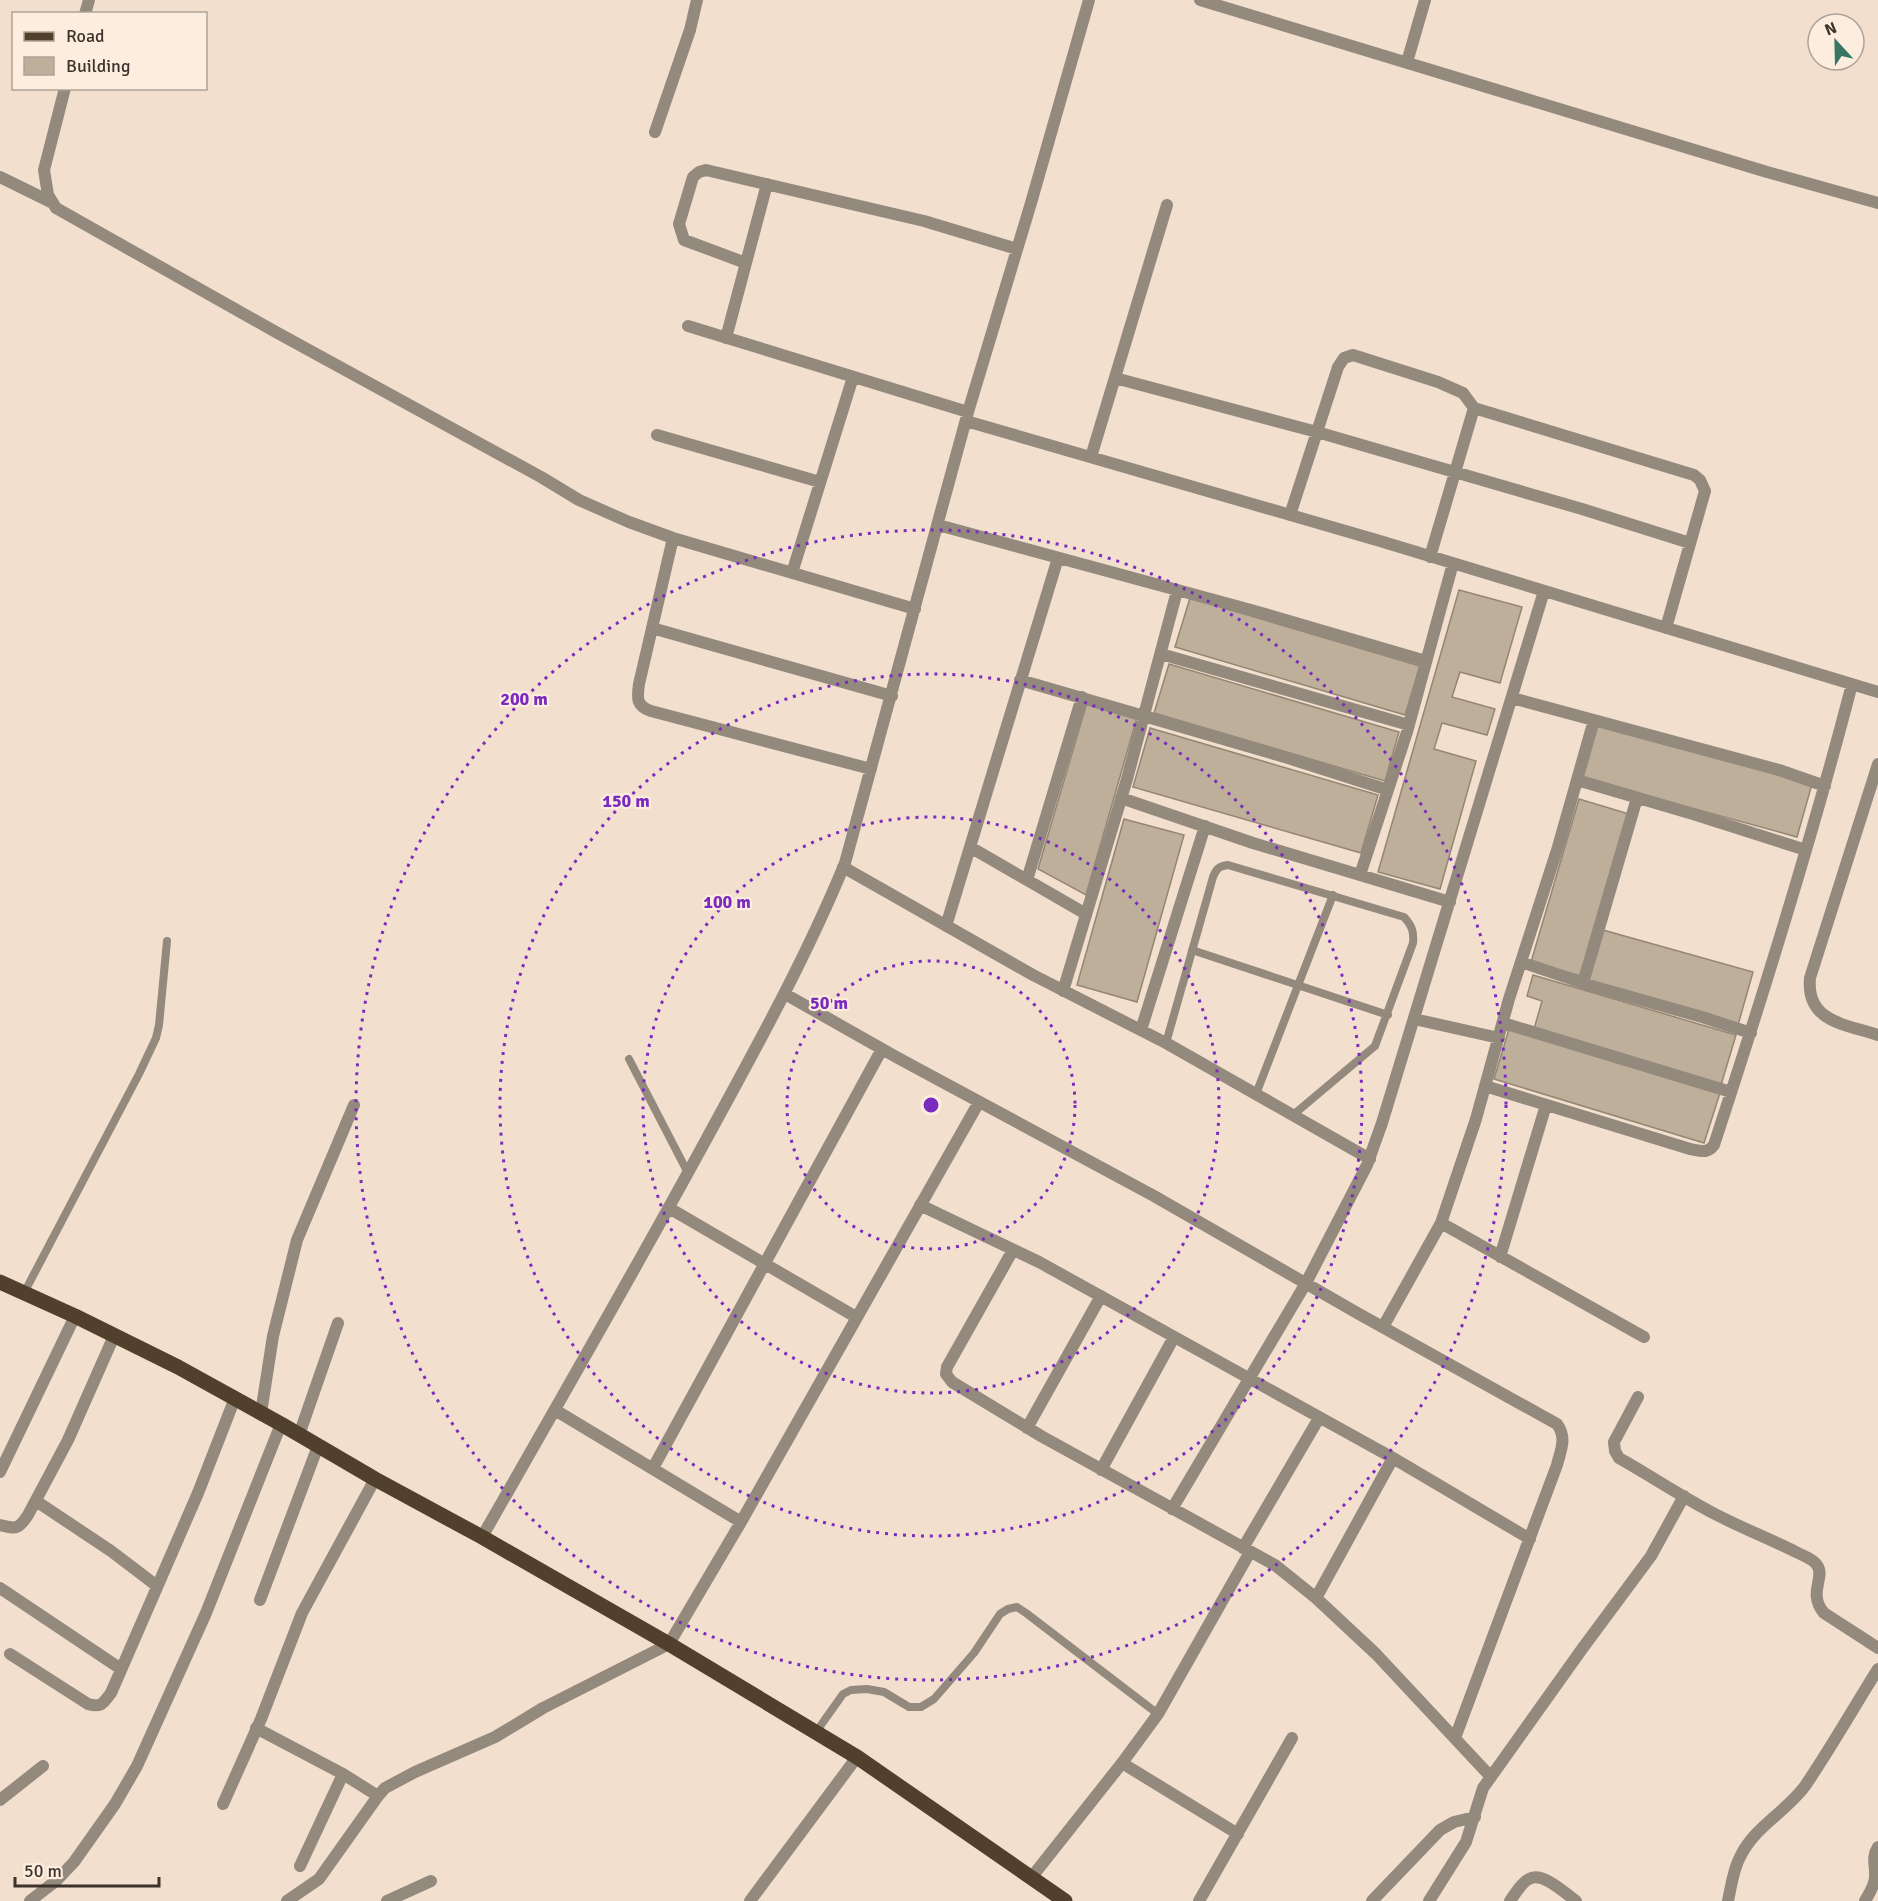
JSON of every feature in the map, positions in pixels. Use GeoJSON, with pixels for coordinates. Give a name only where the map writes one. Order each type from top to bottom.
{"type":"FeatureCollection","features":[{"type":"Feature","properties":{"kind":"main road"},"geometry":{"type":"LineString","coordinates":[[0,1282],[75,1316],[235,1398],[669,1644],[857,1757],[1065,1901]]}},
{"type":"Feature","properties":{"kind":"street"},"geometry":{"type":"LineString","coordinates":[[655,132],[690,30],[697,0]]}},
{"type":"Feature","properties":{"kind":"street"},"geometry":{"type":"LineString","coordinates":[[482,1537],[624,1289],[785,994],[843,867],[892,696],[967,417],[1089,0]]}},
{"type":"Feature","properties":{"kind":"street"},"geometry":{"type":"LineString","coordinates":[[1200,0],[1767,172],[1878,203]]}},
{"type":"Feature","properties":{"kind":"street"},"geometry":{"type":"LineString","coordinates":[[1407,63],[1425,0]]}},
{"type":"Feature","properties":{"kind":"street"},"geometry":{"type":"LineString","coordinates":[[64,90],[44,170],[48,195],[56,208],[579,500],[673,538],[915,609]]}},
{"type":"Feature","properties":{"kind":"street"},"geometry":{"type":"LineString","coordinates":[[746,263],[684,240],[679,224],[693,177],[699,172],[706,170],[924,221],[1017,249]]}},
{"type":"Feature","properties":{"kind":"street"},"geometry":{"type":"LineString","coordinates":[[0,177],[53,203]]}},
{"type":"Feature","properties":{"kind":"street"},"geometry":{"type":"LineString","coordinates":[[726,338],[767,184]]}},
{"type":"Feature","properties":{"kind":"street"},"geometry":{"type":"LineString","coordinates":[[1091,458],[1167,205]]}},
{"type":"Feature","properties":{"kind":"street"},"geometry":{"type":"LineString","coordinates":[[688,326],[853,377],[1091,458],[1430,556],[1878,692]]}},
{"type":"Feature","properties":{"kind":"street"},"geometry":{"type":"LineString","coordinates":[[1290,515],[1338,367],[1344,358],[1353,355],[1438,382],[1463,393],[1474,408],[1430,556]]}},
{"type":"Feature","properties":{"kind":"street"},"geometry":{"type":"LineString","coordinates":[[792,573],[853,377]]}},
{"type":"Feature","properties":{"kind":"street"},"geometry":{"type":"LineString","coordinates":[[1115,378],[1317,432],[1690,543]]}},
{"type":"Feature","properties":{"kind":"street"},"geometry":{"type":"LineString","coordinates":[[1474,408],[1694,475],[1700,480],[1705,491],[1666,628]]}},
{"type":"Feature","properties":{"kind":"street"},"geometry":{"type":"LineString","coordinates":[[657,435],[820,482]]}},
{"type":"Feature","properties":{"kind":"street"},"geometry":{"type":"LineString","coordinates":[[938,525],[1426,661]]}},
{"type":"Feature","properties":{"kind":"street"},"geometry":{"type":"LineString","coordinates":[[673,538],[637,697],[640,705],[871,769]]}},
{"type":"Feature","properties":{"kind":"street"},"geometry":{"type":"LineString","coordinates":[[946,926],[1058,558]]}},
{"type":"Feature","properties":{"kind":"street"},"geometry":{"type":"LineString","coordinates":[[1360,875],[1409,725],[1453,563]]}},
{"type":"Feature","properties":{"kind":"street"},"geometry":{"type":"LineString","coordinates":[[1063,991],[1121,798],[1177,591]]}},
{"type":"Feature","properties":{"kind":"street"},"geometry":{"type":"LineString","coordinates":[[1172,1509],[1306,1283],[1370,1159],[1544,591]]}},
{"type":"Feature","properties":{"kind":"street"},"geometry":{"type":"LineString","coordinates":[[652,628],[892,696]]}},
{"type":"Feature","properties":{"kind":"street"},"geometry":{"type":"LineString","coordinates":[[1161,654],[1409,725]]}},
{"type":"Feature","properties":{"kind":"street"},"geometry":{"type":"LineString","coordinates":[[1020,680],[1288,758],[1388,790]]}},
{"type":"Feature","properties":{"kind":"street"},"geometry":{"type":"LineString","coordinates":[[1485,1086],[1704,1152],[1710,1150],[1714,1145],[1751,1033],[1825,786],[1851,684]]}},
{"type":"Feature","properties":{"kind":"street"},"geometry":{"type":"LineString","coordinates":[[1027,880],[1082,697]]}},
{"type":"Feature","properties":{"kind":"street"},"geometry":{"type":"LineString","coordinates":[[1512,698],[1779,770],[1825,786]]}},
{"type":"Feature","properties":{"kind":"street"},"geometry":{"type":"LineString","coordinates":[[1383,1327],[1441,1223],[1476,1119],[1594,720]]}},
{"type":"Feature","properties":{"kind":"street"},"geometry":{"type":"LineString","coordinates":[[1878,764],[1810,978],[1809,992],[1812,1002],[1828,1018],[1878,1035]]}},
{"type":"Feature","properties":{"kind":"street"},"geometry":{"type":"LineString","coordinates":[[1577,780],[1806,850]]}},
{"type":"Feature","properties":{"kind":"street"},"geometry":{"type":"LineString","coordinates":[[1121,798],[1450,902]]}},
{"type":"Feature","properties":{"kind":"street"},"geometry":{"type":"LineString","coordinates":[[1583,983],[1637,798]]}},
{"type":"Feature","properties":{"kind":"street"},"geometry":{"type":"LineString","coordinates":[[1141,1030],[1205,826]]}},
{"type":"Feature","properties":{"kind":"street"},"geometry":{"type":"LineString","coordinates":[[970,847],[1086,914]]}},
{"type":"Feature","properties":{"kind":"street"},"geometry":{"type":"LineString","coordinates":[[843,867],[1063,991],[1166,1043],[1370,1159]]}},
{"type":"Feature","properties":{"kind":"street"},"geometry":{"type":"LineString","coordinates":[[1521,962],[1751,1033]]}},
{"type":"Feature","properties":{"kind":"street"},"geometry":{"type":"LineString","coordinates":[[785,994],[1154,1196],[1557,1424],[1563,1431],[1563,1442],[1557,1465],[1455,1738]]}},
{"type":"Feature","properties":{"kind":"street"},"geometry":{"type":"LineString","coordinates":[[1414,1019],[1499,1038]]}},
{"type":"Feature","properties":{"kind":"street"},"geometry":{"type":"LineString","coordinates":[[1503,1023],[1731,1092]]}},
{"type":"Feature","properties":{"kind":"street"},"geometry":{"type":"LineString","coordinates":[[652,1468],[882,1049]]}},
{"type":"Feature","properties":{"kind":"street"},"geometry":{"type":"LineString","coordinates":[[287,1901],[319,1879],[385,1788],[415,1772],[495,1737],[553,1703],[669,1644],[741,1522],[979,1102]]}},
{"type":"Feature","properties":{"kind":"street"},"geometry":{"type":"LineString","coordinates":[[261,1413],[273,1336],[294,1249],[354,1105]]}},
{"type":"Feature","properties":{"kind":"street"},"geometry":{"type":"LineString","coordinates":[[1500,1257],[1546,1105]]}},
{"type":"Feature","properties":{"kind":"street"},"geometry":{"type":"LineString","coordinates":[[920,1205],[1101,1296],[1393,1458],[1530,1539]]}},
{"type":"Feature","properties":{"kind":"street"},"geometry":{"type":"LineString","coordinates":[[669,1208],[856,1317]]}},
{"type":"Feature","properties":{"kind":"street"},"geometry":{"type":"LineString","coordinates":[[1441,1223],[1644,1337]]}},
{"type":"Feature","properties":{"kind":"street"},"geometry":{"type":"LineString","coordinates":[[1013,1250],[947,1367],[946,1374],[952,1382],[1101,1470],[1275,1565],[1316,1598],[1376,1654],[1491,1777]]}},
{"type":"Feature","properties":{"kind":"street"},"geometry":{"type":"LineString","coordinates":[[1027,1428],[1101,1296]]}},
{"type":"Feature","properties":{"kind":"street"},"geometry":{"type":"LineString","coordinates":[[0,1472],[75,1316]]}},
{"type":"Feature","properties":{"kind":"street"},"geometry":{"type":"LineString","coordinates":[[299,1435],[338,1323]]}},
{"type":"Feature","properties":{"kind":"street"},"geometry":{"type":"LineString","coordinates":[[0,1525],[14,1528],[21,1525],[36,1501],[68,1440],[114,1336]]}},
{"type":"Feature","properties":{"kind":"street"},"geometry":{"type":"LineString","coordinates":[[1101,1470],[1174,1336]]}},
{"type":"Feature","properties":{"kind":"street"},"geometry":{"type":"LineString","coordinates":[[1638,1397],[1614,1442],[1619,1458],[1714,1514],[1811,1560],[1820,1571],[1816,1600],[1818,1606],[1824,1613],[1878,1648]]}},
{"type":"Feature","properties":{"kind":"street"},"geometry":{"type":"LineString","coordinates":[[10,1654],[88,1704],[96,1707],[103,1704],[111,1693],[198,1492],[235,1398]]}},
{"type":"Feature","properties":{"kind":"street"},"geometry":{"type":"LineString","coordinates":[[555,1410],[741,1522]]}},
{"type":"Feature","properties":{"kind":"street"},"geometry":{"type":"LineString","coordinates":[[1030,1878],[1158,1714],[1319,1418]]}},
{"type":"Feature","properties":{"kind":"street"},"geometry":{"type":"LineString","coordinates":[[30,1901],[57,1880],[74,1862],[116,1804],[137,1766],[206,1613],[281,1424]]}},
{"type":"Feature","properties":{"kind":"street"},"geometry":{"type":"LineString","coordinates":[[260,1600],[318,1446]]}},
{"type":"Feature","properties":{"kind":"street"},"geometry":{"type":"LineString","coordinates":[[1316,1598],[1393,1458]]}},
{"type":"Feature","properties":{"kind":"street"},"geometry":{"type":"LineString","coordinates":[[223,1804],[302,1613],[375,1479]]}},
{"type":"Feature","properties":{"kind":"street"},"geometry":{"type":"LineString","coordinates":[[1430,1901],[1466,1842],[1479,1798],[1491,1777],[1651,1557],[1684,1496]]}},
{"type":"Feature","properties":{"kind":"street"},"geometry":{"type":"LineString","coordinates":[[36,1501],[111,1551],[157,1586]]}},
{"type":"Feature","properties":{"kind":"street"},"geometry":{"type":"LineString","coordinates":[[0,1588],[120,1669]]}},
{"type":"Feature","properties":{"kind":"street"},"geometry":{"type":"LineString","coordinates":[[1728,1901],[1731,1883],[1740,1857],[1756,1834],[1788,1806],[1804,1787],[1878,1668]]}},
{"type":"Feature","properties":{"kind":"street"},"geometry":{"type":"LineString","coordinates":[[256,1728],[343,1774],[378,1796]]}},
{"type":"Feature","properties":{"kind":"street"},"geometry":{"type":"LineString","coordinates":[[1198,1901],[1292,1738]]}},
{"type":"Feature","properties":{"kind":"street"},"geometry":{"type":"LineString","coordinates":[[750,1901],[857,1757]]}},
{"type":"Feature","properties":{"kind":"street"},"geometry":{"type":"LineString","coordinates":[[1122,1763],[1238,1834]]}},
{"type":"Feature","properties":{"kind":"street"},"geometry":{"type":"LineString","coordinates":[[0,1800],[43,1766]]}},
{"type":"Feature","properties":{"kind":"street"},"geometry":{"type":"LineString","coordinates":[[300,1866],[343,1774]]}},
{"type":"Feature","properties":{"kind":"street"},"geometry":{"type":"LineString","coordinates":[[1372,1901],[1440,1830],[1454,1822],[1475,1817]]}},
{"type":"Feature","properties":{"kind":"street"},"geometry":{"type":"LineString","coordinates":[[1865,1901],[1876,1879],[1873,1861],[1878,1847]]}},
{"type":"Feature","properties":{"kind":"street"},"geometry":{"type":"LineString","coordinates":[[1510,1901],[1525,1882],[1537,1876],[1576,1901]]}},
{"type":"Feature","properties":{"kind":"street"},"geometry":{"type":"LineString","coordinates":[[387,1901],[431,1881]]}},
{"type":"Feature","properties":{"kind":"lane"},"geometry":{"type":"LineString","coordinates":[[1166,1043],[1213,878],[1216,870],[1222,866],[1228,865],[1404,916],[1414,931],[1413,943],[1375,1046],[1293,1115]]}},
{"type":"Feature","properties":{"kind":"lane"},"geometry":{"type":"LineString","coordinates":[[1256,1094],[1333,895]]}},
{"type":"Feature","properties":{"kind":"lane"},"geometry":{"type":"LineString","coordinates":[[24,1293],[156,1038],[162,1008],[167,941]]}},
{"type":"Feature","properties":{"kind":"lane"},"geometry":{"type":"LineString","coordinates":[[1192,950],[1388,1015]]}},
{"type":"Feature","properties":{"kind":"lane"},"geometry":{"type":"LineString","coordinates":[[629,1059],[688,1173]]}},
{"type":"Feature","properties":{"kind":"lane"},"geometry":{"type":"LineString","coordinates":[[816,1732],[843,1694],[851,1690],[867,1689],[884,1692],[909,1707],[915,1708],[934,1699],[974,1653],[1000,1614],[1017,1607],[1158,1714]]}},
{"type":"Feature","properties":{"kind":"building"},"geometry":{"type":"Polygon","coordinates":[[[1459,590],[1522,607],[1500,683],[1460,672],[1452,697],[1495,709],[1487,735],[1442,723],[1434,749],[1476,761],[1440,889],[1378,872],[1459,590]]]}},
{"type":"Feature","properties":{"kind":"building"},"geometry":{"type":"Polygon","coordinates":[[[1190,598],[1420,666],[1405,715],[1175,647],[1190,598]]]}},
{"type":"Feature","properties":{"kind":"building"},"geometry":{"type":"Polygon","coordinates":[[[1169,664],[1399,732],[1385,781],[1154,713],[1169,664]]]}},
{"type":"Feature","properties":{"kind":"building"},"geometry":{"type":"Polygon","coordinates":[[[1088,699],[1138,714],[1086,895],[1038,869],[1088,699]]]}},
{"type":"Feature","properties":{"kind":"building"},"geometry":{"type":"Polygon","coordinates":[[[1597,725],[1812,784],[1797,837],[1582,778],[1597,725]]]}},
{"type":"Feature","properties":{"kind":"building"},"geometry":{"type":"Polygon","coordinates":[[[1150,728],[1378,795],[1361,853],[1133,787],[1150,728]]]}},
{"type":"Feature","properties":{"kind":"building"},"geometry":{"type":"Polygon","coordinates":[[[1579,799],[1629,814],[1581,976],[1531,962],[1579,799]]]}},
{"type":"Feature","properties":{"kind":"building"},"geometry":{"type":"Polygon","coordinates":[[[1124,819],[1184,835],[1137,1002],[1077,985],[1124,819]]]}},
{"type":"Feature","properties":{"kind":"building"},"geometry":{"type":"Polygon","coordinates":[[[1603,930],[1753,972],[1738,1025],[1588,983],[1603,930]]]}},
{"type":"Feature","properties":{"kind":"building"},"geometry":{"type":"Polygon","coordinates":[[[1533,975],[1736,1035],[1721,1085],[1534,1029],[1542,1001],[1527,996],[1533,975]]]}},
{"type":"Feature","properties":{"kind":"building"},"geometry":{"type":"Polygon","coordinates":[[[1509,1029],[1720,1093],[1704,1143],[1494,1079],[1509,1029]]]}}]}
